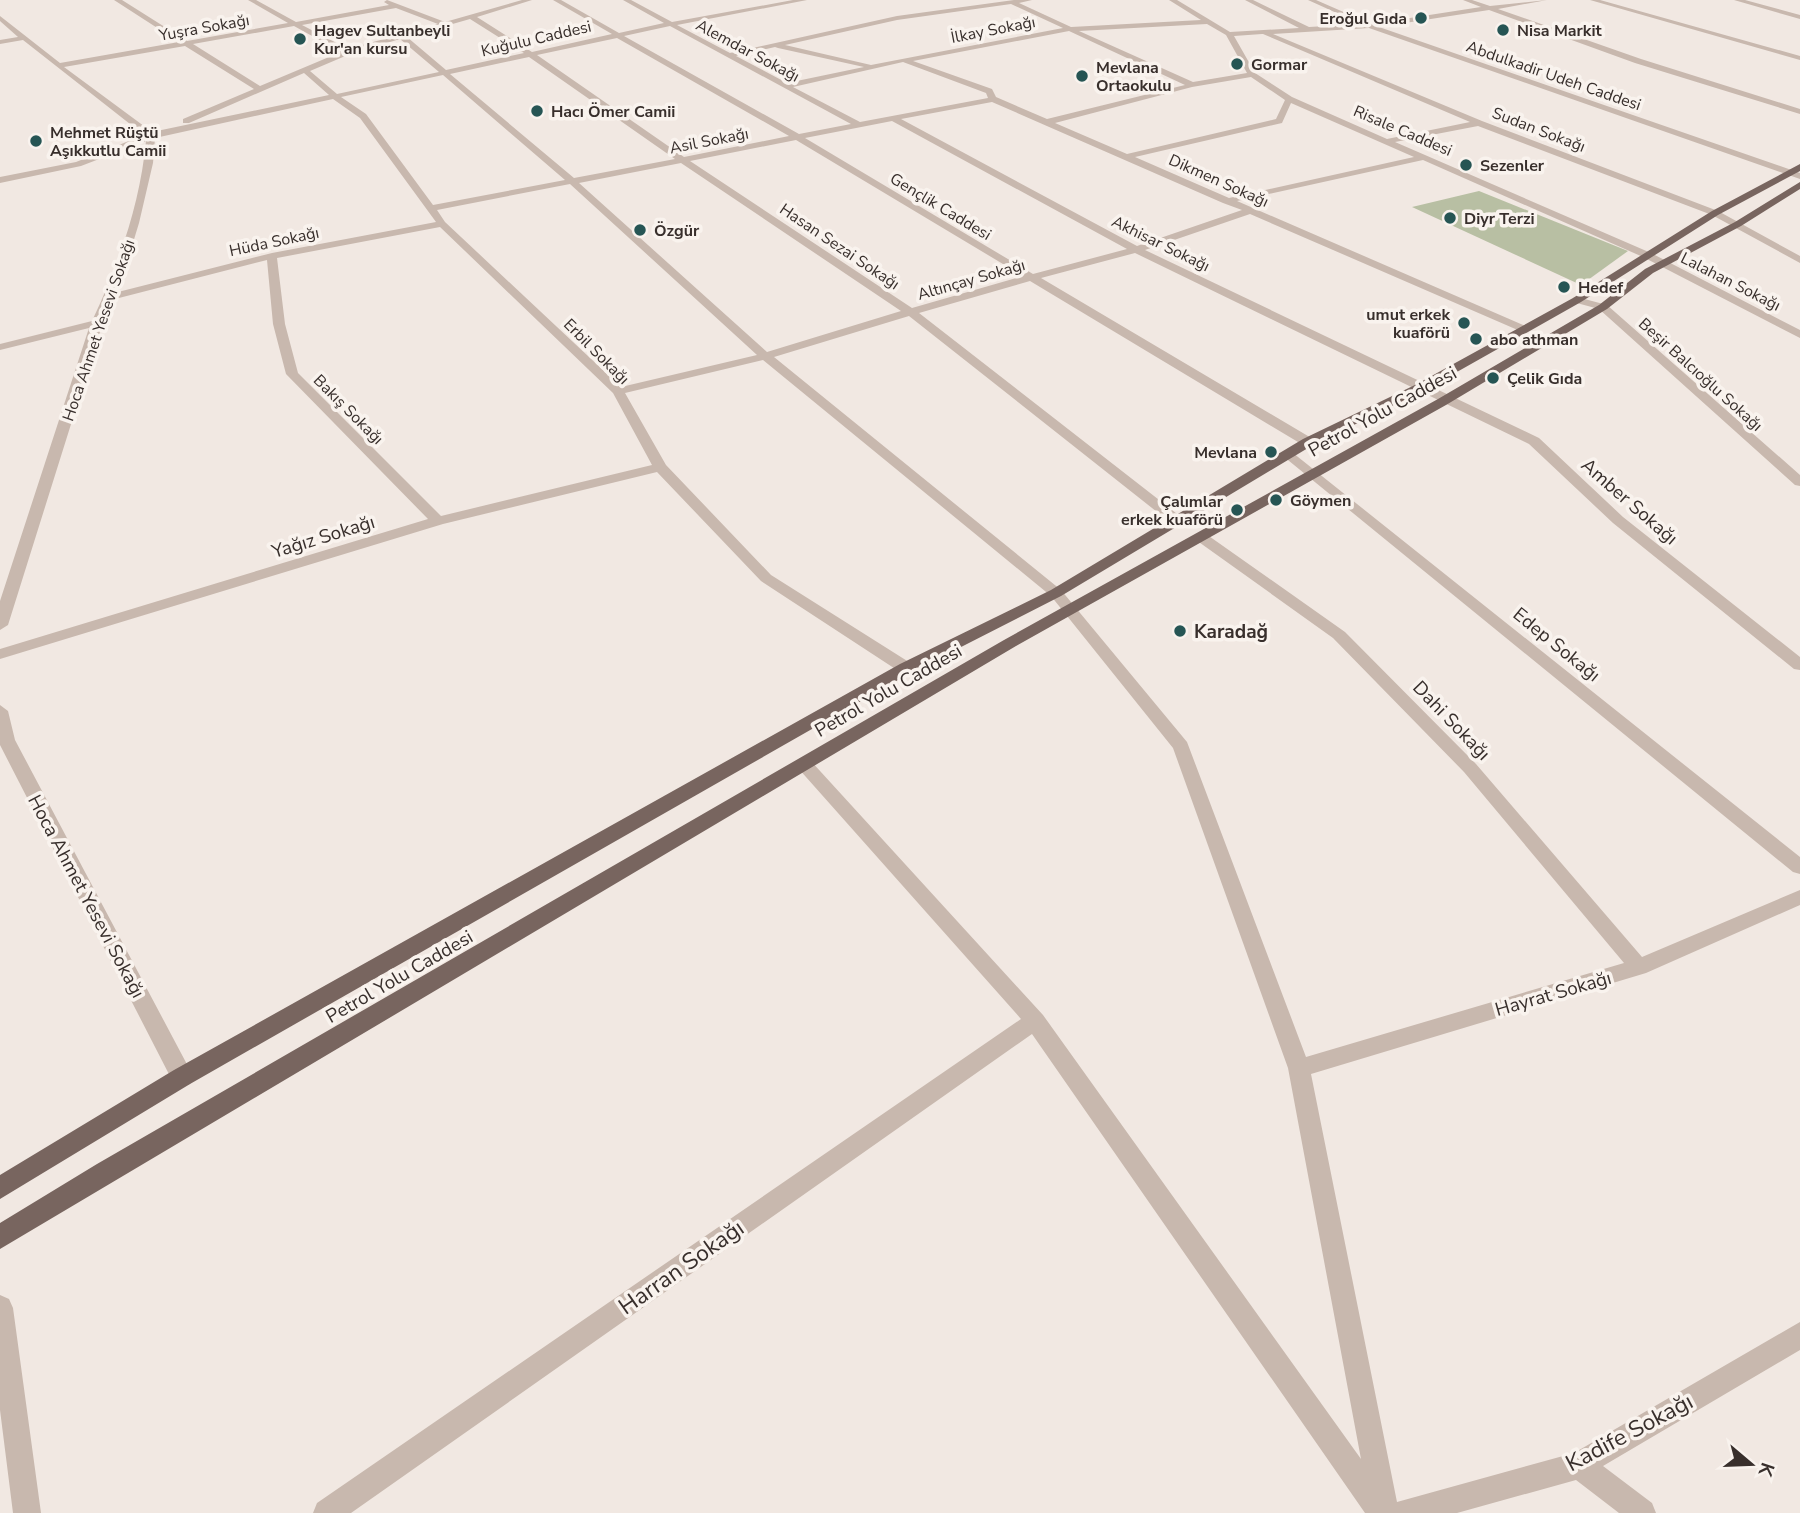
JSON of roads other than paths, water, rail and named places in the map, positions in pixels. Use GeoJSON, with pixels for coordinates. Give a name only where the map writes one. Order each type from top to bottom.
{"type":"FeatureCollection","features":[{"type":"Feature","properties":{"kind":"main road","name":"Petrol Yolu Caddesi"},"geometry":{"type":"LineString","coordinates":[[0,1237],[804,764],[1070,610],[1447,399],[1603,307],[1655,260],[1716,213],[1797,175]]}},
{"type":"Feature","properties":{"kind":"main road","name":"Petrol Yolu Caddesi"},"geometry":{"type":"LineString","coordinates":[[0,1188],[182,1077],[906,668],[1056,593],[1288,453],[1422,387],[1577,300],[1655,260],[1738,224],[1797,175]]}},
{"type":"Feature","properties":{"kind":"street"},"geometry":{"type":"LineString","coordinates":[[117,0],[259,89]]}},
{"type":"Feature","properties":{"kind":"street"},"geometry":{"type":"LineString","coordinates":[[251,0],[347,52]]}},
{"type":"Feature","properties":{"kind":"street"},"geometry":{"type":"LineString","coordinates":[[384,0],[445,24]]}},
{"type":"Feature","properties":{"kind":"street"},"geometry":{"type":"LineString","coordinates":[[0,180],[78,164],[151,136],[347,52],[529,0]]}},
{"type":"Feature","properties":{"kind":"street","name":"Gençlik Caddesi"},"geometry":{"type":"LineString","coordinates":[[556,0],[797,137],[1308,442]]}},
{"type":"Feature","properties":{"kind":"street","name":"Alemdar Sokağı"},"geometry":{"type":"LineString","coordinates":[[626,0],[856,124]]}},
{"type":"Feature","properties":{"kind":"street","name":"Kuğulu Caddesi"},"geometry":{"type":"LineString","coordinates":[[151,136],[670,23],[804,0]]}},
{"type":"Feature","properties":{"kind":"street"},"geometry":{"type":"LineString","coordinates":[[727,56],[771,44],[897,18],[1028,0]]}},
{"type":"Feature","properties":{"kind":"street","name":"Risale Caddesi"},"geometry":{"type":"LineString","coordinates":[[1172,0],[1229,34],[1252,74],[1289,99],[1655,260]]}},
{"type":"Feature","properties":{"kind":"street"},"geometry":{"type":"LineString","coordinates":[[1248,0],[1309,30]]}},
{"type":"Feature","properties":{"kind":"street","name":"Abdulkadir Udeh Caddesi"},"geometry":{"type":"LineString","coordinates":[[1311,0],[1370,26],[1797,175]]}},
{"type":"Feature","properties":{"kind":"street"},"geometry":{"type":"LineString","coordinates":[[1466,0],[1638,61],[1800,112]]}},
{"type":"Feature","properties":{"kind":"street"},"geometry":{"type":"LineString","coordinates":[[1229,34],[1370,26],[1544,0]]}},
{"type":"Feature","properties":{"kind":"street"},"geometry":{"type":"LineString","coordinates":[[1593,0],[1800,58]]}},
{"type":"Feature","properties":{"kind":"street"},"geometry":{"type":"LineString","coordinates":[[1737,0],[1800,17]]}},
{"type":"Feature","properties":{"kind":"street"},"geometry":{"type":"LineString","coordinates":[[1008,1],[1192,85]]}},
{"type":"Feature","properties":{"kind":"street","name":"Yuşra Sokağı"},"geometry":{"type":"LineString","coordinates":[[58,66],[396,6]]}},
{"type":"Feature","properties":{"kind":"street","name":"Hasan Sezai Sokağı"},"geometry":{"type":"LineString","coordinates":[[472,17],[912,313],[1176,520]]}},
{"type":"Feature","properties":{"kind":"street"},"geometry":{"type":"LineString","coordinates":[[0,18],[58,66],[151,136]]}},
{"type":"Feature","properties":{"kind":"street","name":"İlkay Sokağı"},"geometry":{"type":"LineString","coordinates":[[786,86],[873,66],[1070,29],[1209,22]]}},
{"type":"Feature","properties":{"kind":"street","name":"Sudan Sokağı"},"geometry":{"type":"LineString","coordinates":[[1265,33],[1479,123],[1716,213],[1800,260]]}},
{"type":"Feature","properties":{"kind":"street"},"geometry":{"type":"LineString","coordinates":[[401,36],[571,180],[765,356],[1056,593],[1181,746],[1299,1068],[1384,1513]]}},
{"type":"Feature","properties":{"kind":"street"},"geometry":{"type":"LineString","coordinates":[[0,42],[24,38]]}},
{"type":"Feature","properties":{"kind":"street"},"geometry":{"type":"LineString","coordinates":[[771,44],[873,66]]}},
{"type":"Feature","properties":{"kind":"street","name":"Dikmen Sokağı"},"geometry":{"type":"LineString","coordinates":[[904,60],[989,91],[993,99],[1524,329]]}},
{"type":"Feature","properties":{"kind":"street","name":"Erbil Sokağı"},"geometry":{"type":"LineString","coordinates":[[305,70],[334,96],[363,116],[442,223],[618,391],[660,467],[766,578],[906,668]]}},
{"type":"Feature","properties":{"kind":"street"},"geometry":{"type":"LineString","coordinates":[[1047,122],[1192,85],[1252,74]]}},
{"type":"Feature","properties":{"kind":"street","name":"Asil Sokağı"},"geometry":{"type":"LineString","coordinates":[[430,209],[993,99]]}},
{"type":"Feature","properties":{"kind":"street"},"geometry":{"type":"LineString","coordinates":[[1129,156],[1279,121],[1289,99]]}},
{"type":"Feature","properties":{"kind":"street","name":"Akhisar Sokağı"},"geometry":{"type":"LineString","coordinates":[[892,118],[1136,250],[1422,387]]}},
{"type":"Feature","properties":{"kind":"street"},"geometry":{"type":"LineString","coordinates":[[1388,141],[1479,123]]}},
{"type":"Feature","properties":{"kind":"street","name":"Hoca Ahmet Yesevi Sokağı"},"geometry":{"type":"LineString","coordinates":[[0,625],[97,323],[113,296],[136,219],[140,190],[150,159],[148,146],[151,136]]}},
{"type":"Feature","properties":{"kind":"street"},"geometry":{"type":"LineString","coordinates":[[1226,201],[1426,157]]}},
{"type":"Feature","properties":{"kind":"street","name":"Altınçay Sokağı"},"geometry":{"type":"LineString","coordinates":[[618,391],[765,356],[975,292],[1136,250],[1250,211]]}},
{"type":"Feature","properties":{"kind":"street","name":"Hüda Sokağı"},"geometry":{"type":"LineString","coordinates":[[113,296],[272,256],[442,223]]}},
{"type":"Feature","properties":{"kind":"street","name":"Bakış Sokağı"},"geometry":{"type":"LineString","coordinates":[[272,256],[279,324],[292,374],[438,521]]}},
{"type":"Feature","properties":{"kind":"street","name":"Lalahan Sokağı"},"geometry":{"type":"LineString","coordinates":[[1655,260],[1800,335]]}},
{"type":"Feature","properties":{"kind":"street","name":"Beşir Balcıoğlu Sokağı"},"geometry":{"type":"LineString","coordinates":[[1577,300],[1603,307],[1800,482]]}},
{"type":"Feature","properties":{"kind":"street"},"geometry":{"type":"LineString","coordinates":[[0,347],[97,323]]}},
{"type":"Feature","properties":{"kind":"street","name":"Amber Sokağı"},"geometry":{"type":"LineString","coordinates":[[1422,387],[1534,441],[1618,520],[1800,665]]}},
{"type":"Feature","properties":{"kind":"street","name":"Edep Sokağı"},"geometry":{"type":"LineString","coordinates":[[1288,453],[1800,867]]}},
{"type":"Feature","properties":{"kind":"street","name":"Yağız Sokağı"},"geometry":{"type":"LineString","coordinates":[[0,654],[438,521],[660,467]]}},
{"type":"Feature","properties":{"kind":"street","name":"Dahi Sokağı"},"geometry":{"type":"LineString","coordinates":[[1201,537],[1339,635],[1470,768],[1639,967]]}},
{"type":"Feature","properties":{"kind":"street","name":"Hoca Ahmet Yesevi Sokağı"},"geometry":{"type":"LineString","coordinates":[[0,711],[3,741],[182,1077]]}},
{"type":"Feature","properties":{"kind":"street"},"geometry":{"type":"LineString","coordinates":[[804,764],[1035,1021],[1384,1513]]}},
{"type":"Feature","properties":{"kind":"street","name":"Hayrat Sokağı"},"geometry":{"type":"LineString","coordinates":[[1299,1068],[1639,967],[1800,897]]}},
{"type":"Feature","properties":{"kind":"street","name":"Harran Sokağı"},"geometry":{"type":"LineString","coordinates":[[327,1513],[1035,1021]]}},
{"type":"Feature","properties":{"kind":"street"},"geometry":{"type":"LineString","coordinates":[[0,1308],[27,1513]]}},
{"type":"Feature","properties":{"kind":"street","name":"Kadife Sokağı"},"geometry":{"type":"LineString","coordinates":[[1406,1513],[1579,1465],[1800,1335]]}},
{"type":"Feature","properties":{"kind":"street"},"geometry":{"type":"LineString","coordinates":[[1579,1465],[1642,1513]]}},
{"type":"Feature","properties":{"kind":"place","name":"Eroğul Gıda"},"geometry":{"type":"Point","coordinates":[1421,18]}},
{"type":"Feature","properties":{"kind":"place","name":"Nisa Markit"},"geometry":{"type":"Point","coordinates":[1503,30]}},
{"type":"Feature","properties":{"kind":"place","name":"Hagev Sultanbeyli Kur'an kursu"},"geometry":{"type":"Point","coordinates":[300,39]}},
{"type":"Feature","properties":{"kind":"place","name":"Gormar"},"geometry":{"type":"Point","coordinates":[1237,64]}},
{"type":"Feature","properties":{"kind":"place","name":"Mevlana Ortaokulu"},"geometry":{"type":"Point","coordinates":[1082,76]}},
{"type":"Feature","properties":{"kind":"place","name":"Hacı Ömer Camii"},"geometry":{"type":"Point","coordinates":[537,111]}},
{"type":"Feature","properties":{"kind":"place","name":"Mehmet Rüştü Aşıkkutlu Camii"},"geometry":{"type":"Point","coordinates":[36,141]}},
{"type":"Feature","properties":{"kind":"place","name":"Sezenler"},"geometry":{"type":"Point","coordinates":[1466,165]}},
{"type":"Feature","properties":{"kind":"place","name":"Diyr Terzi"},"geometry":{"type":"Point","coordinates":[1450,218]}},
{"type":"Feature","properties":{"kind":"place","name":"Özgür"},"geometry":{"type":"Point","coordinates":[640,230]}},
{"type":"Feature","properties":{"kind":"place","name":"Hedef"},"geometry":{"type":"Point","coordinates":[1564,287]}},
{"type":"Feature","properties":{"kind":"place","name":"umut erkek kuaförü"},"geometry":{"type":"Point","coordinates":[1464,323]}},
{"type":"Feature","properties":{"kind":"place","name":"abo athman"},"geometry":{"type":"Point","coordinates":[1476,339]}},
{"type":"Feature","properties":{"kind":"place","name":"Çelik Gıda"},"geometry":{"type":"Point","coordinates":[1493,378]}},
{"type":"Feature","properties":{"kind":"place","name":"Mevlana"},"geometry":{"type":"Point","coordinates":[1271,452]}},
{"type":"Feature","properties":{"kind":"place","name":"Göymen"},"geometry":{"type":"Point","coordinates":[1276,500]}},
{"type":"Feature","properties":{"kind":"place","name":"Çalımlar erkek kuaförü"},"geometry":{"type":"Point","coordinates":[1237,510]}},
{"type":"Feature","properties":{"kind":"place","name":"Karadağ"},"geometry":{"type":"Point","coordinates":[1180,631]}}]}
